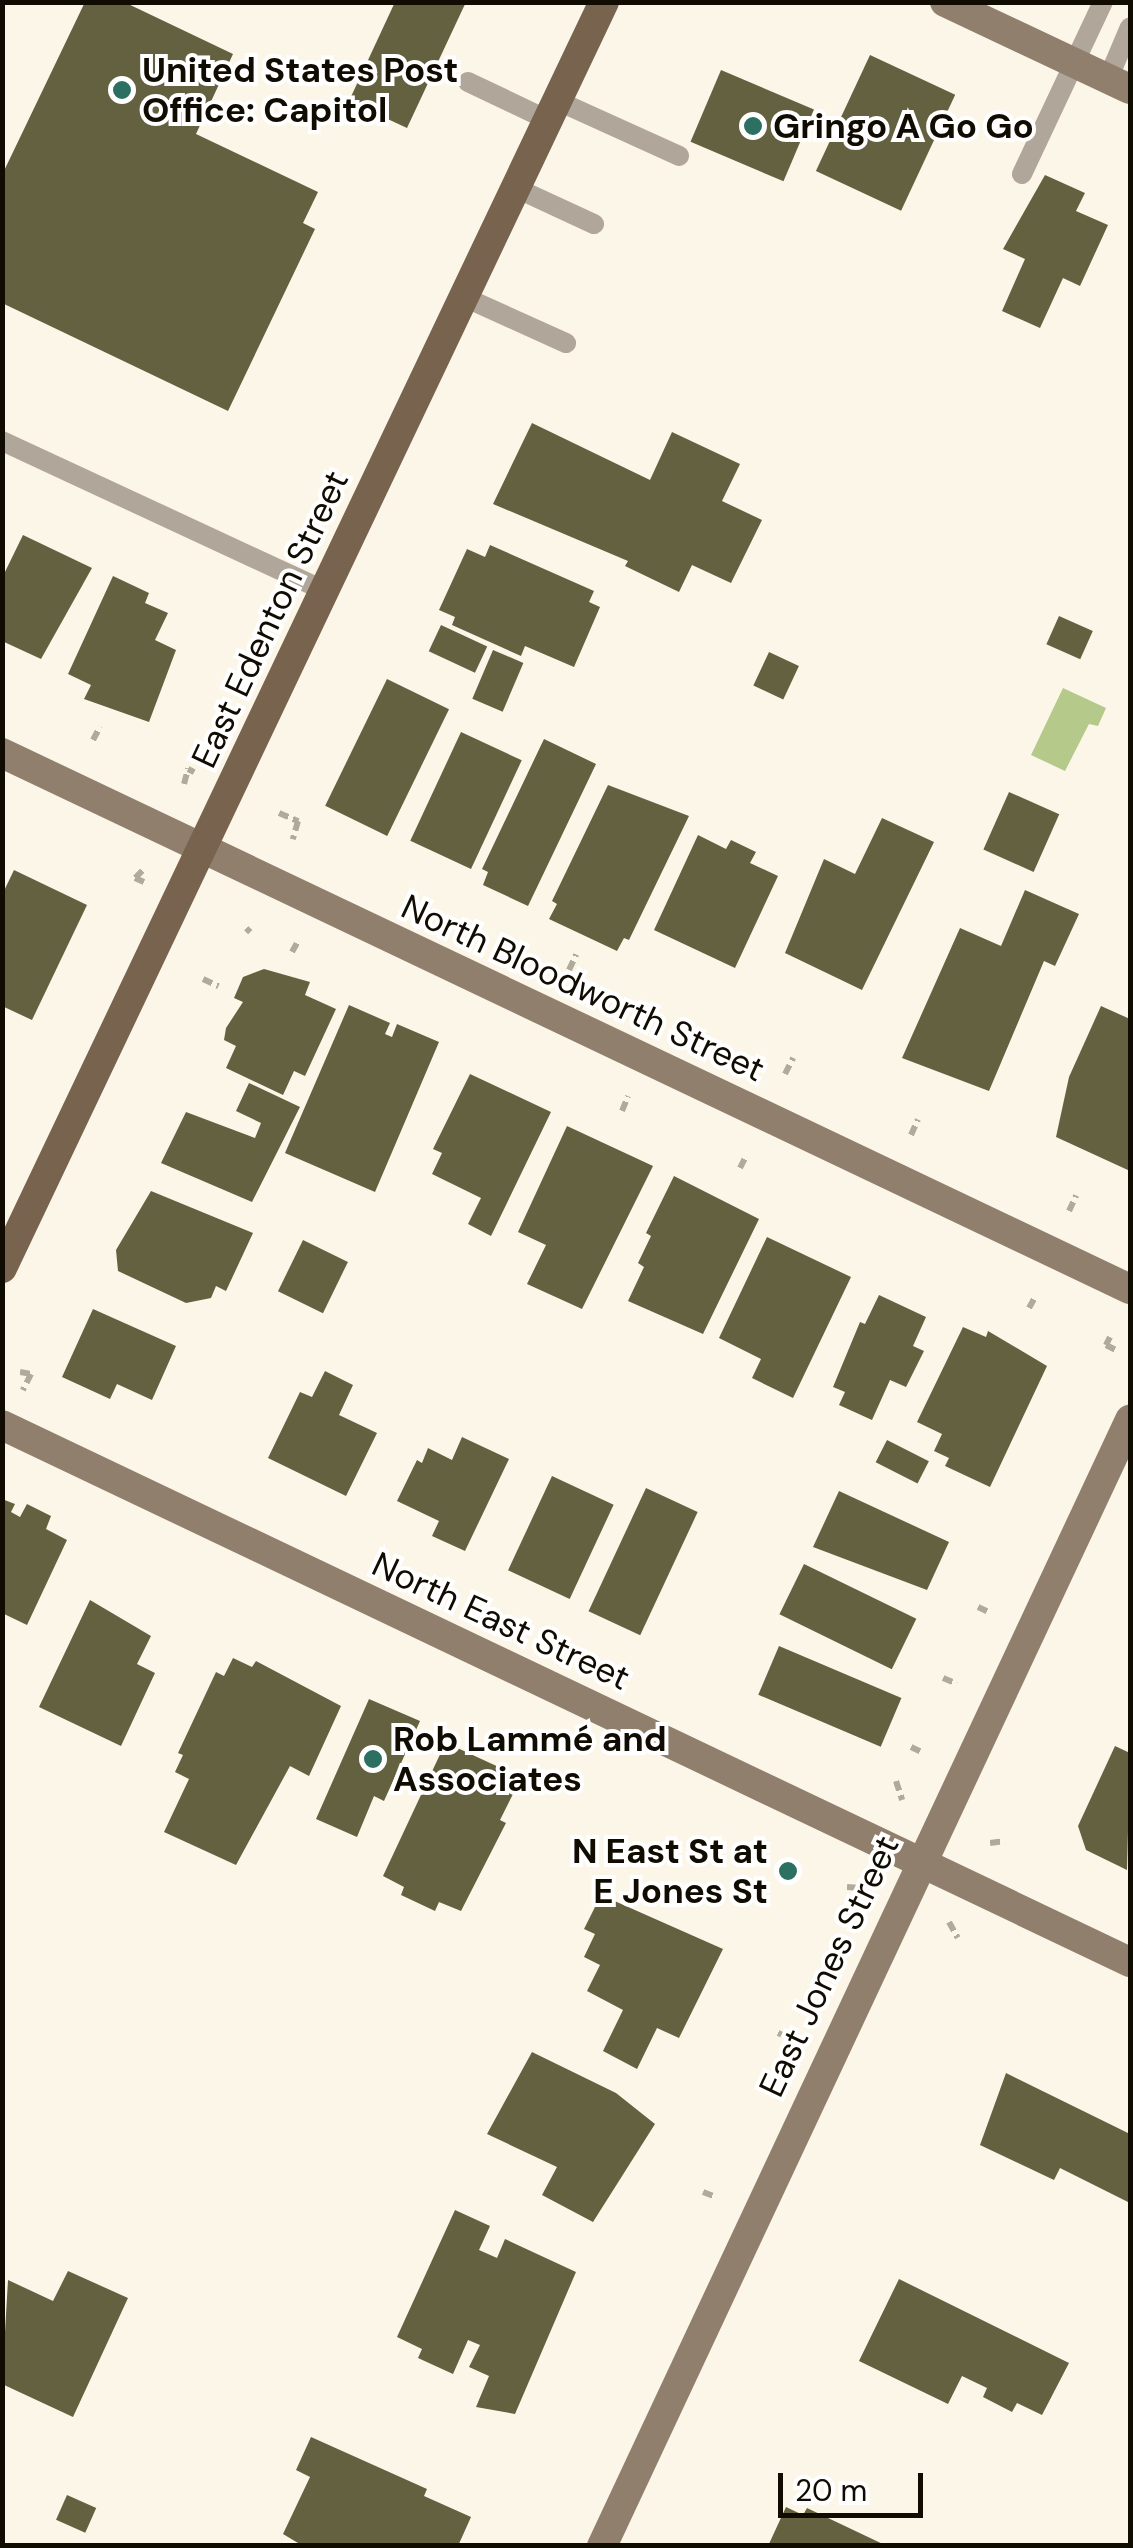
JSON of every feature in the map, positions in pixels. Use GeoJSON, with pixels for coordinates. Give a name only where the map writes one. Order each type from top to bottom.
{"type":"FeatureCollection","features":[{"type":"Feature","properties":{"kind":"main road","name":"East Edenton Street"},"geometry":{"type":"LineString","coordinates":[[2,1268],[604,2]]}},
{"type":"Feature","properties":{"kind":"street"},"geometry":{"type":"LineString","coordinates":[[945,2],[1119,84]]}},
{"type":"Feature","properties":{"kind":"street","name":"North Bloodworth Street"},"geometry":{"type":"LineString","coordinates":[[2,753],[1130,1290]]}},
{"type":"Feature","properties":{"kind":"street","name":"East Jones Street"},"geometry":{"type":"LineString","coordinates":[[602,2546],[918,1862],[1130,1420]]}},
{"type":"Feature","properties":{"kind":"street","name":"North East Street"},"geometry":{"type":"LineString","coordinates":[[2,1425],[1130,1962]]}},
{"type":"Feature","properties":{"kind":"lane"},"geometry":{"type":"LineString","coordinates":[[1022,174],[1103,2]]}},
{"type":"Feature","properties":{"kind":"lane"},"geometry":{"type":"LineString","coordinates":[[1119,84],[1130,26]]}},
{"type":"Feature","properties":{"kind":"lane"},"geometry":{"type":"LineString","coordinates":[[468,82],[679,156]]}},
{"type":"Feature","properties":{"kind":"lane"},"geometry":{"type":"LineString","coordinates":[[516,188],[594,224]]}},
{"type":"Feature","properties":{"kind":"lane"},"geometry":{"type":"LineString","coordinates":[[464,297],[566,343]]}},
{"type":"Feature","properties":{"kind":"lane"},"geometry":{"type":"LineString","coordinates":[[2,441],[324,591]]}},
{"type":"Feature","properties":{"kind":"path"},"geometry":{"type":"LineString","coordinates":[[93,740],[100,727]]}},
{"type":"Feature","properties":{"kind":"path"},"geometry":{"type":"LineString","coordinates":[[184,784],[188,768]]}},
{"type":"Feature","properties":{"kind":"path"},"geometry":{"type":"LineString","coordinates":[[279,813],[298,821],[293,839]]}},
{"type":"Feature","properties":{"kind":"path"},"geometry":{"type":"LineString","coordinates":[[135,878],[144,868]]}},
{"type":"Feature","properties":{"kind":"path"},"geometry":{"type":"LineString","coordinates":[[292,952],[298,941]]}},
{"type":"Feature","properties":{"kind":"path"},"geometry":{"type":"LineString","coordinates":[[569,970],[576,954]]}},
{"type":"Feature","properties":{"kind":"path"},"geometry":{"type":"LineString","coordinates":[[203,979],[218,986]]}},
{"type":"Feature","properties":{"kind":"path"},"geometry":{"type":"LineString","coordinates":[[785,1074],[793,1058]]}},
{"type":"Feature","properties":{"kind":"path"},"geometry":{"type":"LineString","coordinates":[[622,1111],[628,1096]]}},
{"type":"Feature","properties":{"kind":"path"},"geometry":{"type":"LineString","coordinates":[[910,1136],[918,1119]]}},
{"type":"Feature","properties":{"kind":"path"},"geometry":{"type":"LineString","coordinates":[[740,1168],[745,1158]]}},
{"type":"Feature","properties":{"kind":"path"},"geometry":{"type":"LineString","coordinates":[[1069,1211],[1076,1196]]}},
{"type":"Feature","properties":{"kind":"path"},"geometry":{"type":"LineString","coordinates":[[1029,1308],[1034,1300]]}},
{"type":"Feature","properties":{"kind":"path"},"geometry":{"type":"LineString","coordinates":[[1110,1337],[1106,1345],[1116,1350]]}},
{"type":"Feature","properties":{"kind":"path"},"geometry":{"type":"LineString","coordinates":[[20,1372],[32,1374],[23,1390]]}},
{"type":"Feature","properties":{"kind":"path"},"geometry":{"type":"LineString","coordinates":[[978,1607],[991,1612]]}},
{"type":"Feature","properties":{"kind":"path"},"geometry":{"type":"LineString","coordinates":[[944,1678],[957,1684]]}},
{"type":"Feature","properties":{"kind":"path"},"geometry":{"type":"LineString","coordinates":[[911,1747],[924,1754]]}},
{"type":"Feature","properties":{"kind":"path"},"geometry":{"type":"LineString","coordinates":[[896,1782],[902,1800]]}},
{"type":"Feature","properties":{"kind":"path"},"geometry":{"type":"LineString","coordinates":[[990,1843],[1005,1841]]}},
{"type":"Feature","properties":{"kind":"path"},"geometry":{"type":"LineString","coordinates":[[847,1887],[860,1888]]}},
{"type":"Feature","properties":{"kind":"path"},"geometry":{"type":"LineString","coordinates":[[948,1921],[958,1938]]}},
{"type":"Feature","properties":{"kind":"path"},"geometry":{"type":"LineString","coordinates":[[778,2033],[792,2039]]}},
{"type":"Feature","properties":{"kind":"path"},"geometry":{"type":"LineString","coordinates":[[703,2192],[716,2197]]}},
{"type":"Feature","properties":{"kind":"shaded area"},"geometry":{"type":"Polygon","coordinates":[[[1063,688],[1106,708],[1098,726],[1089,724],[1065,771],[1031,755],[1063,688]]]}},
{"type":"Feature","properties":{"kind":"building"},"geometry":{"type":"Polygon","coordinates":[[[85,2],[124,2],[233,54],[196,134],[318,192],[303,223],[315,229],[228,411],[2,303],[2,175],[85,2]]]}},
{"type":"Feature","properties":{"kind":"building"},"geometry":{"type":"Polygon","coordinates":[[[395,2],[466,2],[407,128],[349,101],[395,2]]]}},
{"type":"Feature","properties":{"kind":"building"},"geometry":{"type":"Polygon","coordinates":[[[870,55],[955,95],[901,211],[816,171],[870,55]]]}},
{"type":"Feature","properties":{"kind":"building","name":"Gringo A Go Go"},"geometry":{"type":"Polygon","coordinates":[[[721,70],[814,109],[783,181],[691,142],[721,70]]]}},
{"type":"Feature","properties":{"kind":"building"},"geometry":{"type":"Polygon","coordinates":[[[1045,175],[1085,193],[1076,211],[1108,225],[1080,286],[1063,278],[1040,328],[1002,311],[1025,259],[1003,249],[1045,175]]]}},
{"type":"Feature","properties":{"kind":"building"},"geometry":{"type":"Polygon","coordinates":[[[532,423],[650,480],[672,432],[740,464],[722,501],[762,520],[731,583],[692,565],[679,592],[625,566],[628,561],[493,504],[532,423]]]}},
{"type":"Feature","properties":{"kind":"building"},"geometry":{"type":"Polygon","coordinates":[[[23,535],[92,568],[41,659],[2,641],[2,578],[23,535]]]}},
{"type":"Feature","properties":{"kind":"building"},"geometry":{"type":"Polygon","coordinates":[[[490,545],[594,591],[589,602],[600,607],[574,667],[525,646],[521,656],[452,625],[455,617],[439,610],[467,549],[485,557],[490,545]]]}},
{"type":"Feature","properties":{"kind":"building"},"geometry":{"type":"Polygon","coordinates":[[[113,576],[149,593],[145,603],[168,613],[155,640],[176,650],[149,722],[84,699],[91,685],[68,674],[113,576]]]}},
{"type":"Feature","properties":{"kind":"building"},"geometry":{"type":"Polygon","coordinates":[[[1059,616],[1093,631],[1080,659],[1046,644],[1059,616]]]}},
{"type":"Feature","properties":{"kind":"building"},"geometry":{"type":"Polygon","coordinates":[[[441,625],[487,647],[475,673],[429,651],[441,625]]]}},
{"type":"Feature","properties":{"kind":"building"},"geometry":{"type":"Polygon","coordinates":[[[493,650],[523,663],[503,712],[472,699],[493,650]]]}},
{"type":"Feature","properties":{"kind":"building"},"geometry":{"type":"Polygon","coordinates":[[[769,652],[799,666],[783,699],[753,686],[769,652]]]}},
{"type":"Feature","properties":{"kind":"building"},"geometry":{"type":"Polygon","coordinates":[[[387,679],[449,709],[387,836],[325,806],[387,679]]]}},
{"type":"Feature","properties":{"kind":"building"},"geometry":{"type":"Polygon","coordinates":[[[461,732],[522,760],[471,869],[410,841],[461,732]]]}},
{"type":"Feature","properties":{"kind":"building"},"geometry":{"type":"Polygon","coordinates":[[[544,739],[596,764],[528,906],[483,885],[488,872],[482,869],[544,739]]]}},
{"type":"Feature","properties":{"kind":"building"},"geometry":{"type":"Polygon","coordinates":[[[608,785],[689,816],[629,940],[624,938],[617,951],[549,919],[557,904],[552,901],[608,785]]]}},
{"type":"Feature","properties":{"kind":"building"},"geometry":{"type":"Polygon","coordinates":[[[1009,792],[1059,814],[1034,872],[983,850],[1009,792]]]}},
{"type":"Feature","properties":{"kind":"building"},"geometry":{"type":"Polygon","coordinates":[[[882,818],[934,842],[862,990],[785,953],[824,859],[855,874],[882,818]]]}},
{"type":"Feature","properties":{"kind":"building"},"geometry":{"type":"Polygon","coordinates":[[[698,835],[726,849],[731,840],[756,852],[750,863],[778,876],[735,968],[654,930],[698,835]]]}},
{"type":"Feature","properties":{"kind":"building"},"geometry":{"type":"Polygon","coordinates":[[[14,870],[87,905],[32,1020],[2,1006],[2,895],[14,870]]]}},
{"type":"Feature","properties":{"kind":"building"},"geometry":{"type":"Polygon","coordinates":[[[1025,890],[1079,914],[1055,966],[1044,961],[989,1091],[902,1058],[960,928],[1001,946],[1025,890]]]}},
{"type":"Feature","properties":{"kind":"building"},"geometry":{"type":"Polygon","coordinates":[[[264,969],[310,982],[305,995],[336,1009],[305,1076],[294,1071],[283,1095],[226,1068],[236,1046],[224,1040],[226,1028],[243,1002],[234,998],[243,977],[264,969]]]}},
{"type":"Feature","properties":{"kind":"building"},"geometry":{"type":"Polygon","coordinates":[[[349,1005],[390,1023],[385,1034],[392,1037],[397,1024],[439,1042],[375,1192],[285,1153],[349,1005]]]}},
{"type":"Feature","properties":{"kind":"building"},"geometry":{"type":"Polygon","coordinates":[[[1101,1006],[1130,1019],[1130,1171],[1056,1137],[1069,1077],[1101,1006]]]}},
{"type":"Feature","properties":{"kind":"building"},"geometry":{"type":"Polygon","coordinates":[[[470,1074],[551,1112],[491,1236],[468,1224],[481,1198],[432,1174],[442,1153],[433,1149],[470,1074]]]}},
{"type":"Feature","properties":{"kind":"building"},"geometry":{"type":"Polygon","coordinates":[[[249,1083],[300,1107],[252,1202],[161,1163],[186,1112],[255,1138],[261,1123],[236,1111],[249,1083]]]}},
{"type":"Feature","properties":{"kind":"building"},"geometry":{"type":"Polygon","coordinates":[[[567,1126],[653,1166],[582,1309],[527,1284],[546,1245],[518,1232],[567,1126]]]}},
{"type":"Feature","properties":{"kind":"building"},"geometry":{"type":"Polygon","coordinates":[[[674,1176],[759,1219],[703,1334],[628,1301],[644,1267],[638,1263],[651,1236],[646,1233],[674,1176]]]}},
{"type":"Feature","properties":{"kind":"building"},"geometry":{"type":"Polygon","coordinates":[[[151,1191],[253,1233],[226,1291],[216,1286],[211,1298],[186,1303],[118,1271],[116,1250],[151,1191]]]}},
{"type":"Feature","properties":{"kind":"building"},"geometry":{"type":"Polygon","coordinates":[[[767,1237],[851,1277],[793,1398],[752,1378],[761,1359],[719,1338],[767,1237]]]}},
{"type":"Feature","properties":{"kind":"building"},"geometry":{"type":"Polygon","coordinates":[[[303,1240],[348,1262],[323,1313],[278,1291],[303,1240]]]}},
{"type":"Feature","properties":{"kind":"building"},"geometry":{"type":"Polygon","coordinates":[[[879,1295],[926,1317],[913,1346],[924,1351],[906,1387],[890,1380],[872,1420],[839,1405],[845,1392],[833,1387],[860,1322],[865,1324],[879,1295]]]}},
{"type":"Feature","properties":{"kind":"building"},"geometry":{"type":"Polygon","coordinates":[[[93,1309],[176,1346],[152,1400],[117,1384],[110,1399],[62,1377],[93,1309]]]}},
{"type":"Feature","properties":{"kind":"building"},"geometry":{"type":"Polygon","coordinates":[[[963,1327],[986,1337],[988,1331],[1047,1366],[990,1487],[945,1466],[949,1458],[934,1451],[942,1434],[917,1422],[963,1327]]]}},
{"type":"Feature","properties":{"kind":"building"},"geometry":{"type":"Polygon","coordinates":[[[325,1371],[353,1385],[339,1415],[377,1433],[346,1496],[268,1458],[300,1392],[312,1397],[325,1371]]]}},
{"type":"Feature","properties":{"kind":"building"},"geometry":{"type":"Polygon","coordinates":[[[462,1437],[509,1459],[465,1551],[432,1536],[439,1521],[397,1501],[417,1460],[422,1463],[428,1448],[452,1460],[462,1437]]]}},
{"type":"Feature","properties":{"kind":"building"},"geometry":{"type":"Polygon","coordinates":[[[887,1440],[929,1461],[918,1484],[876,1462],[887,1440]]]}},
{"type":"Feature","properties":{"kind":"building"},"geometry":{"type":"Polygon","coordinates":[[[552,1476],[614,1505],[570,1599],[508,1570],[552,1476]]]}},
{"type":"Feature","properties":{"kind":"building"},"geometry":{"type":"Polygon","coordinates":[[[646,1488],[698,1512],[640,1635],[589,1611],[646,1488]]]}},
{"type":"Feature","properties":{"kind":"building"},"geometry":{"type":"Polygon","coordinates":[[[839,1491],[949,1542],[927,1590],[813,1547],[839,1491]]]}},
{"type":"Feature","properties":{"kind":"building"},"geometry":{"type":"Polygon","coordinates":[[[2,1499],[15,1504],[11,1512],[20,1517],[27,1504],[51,1516],[46,1529],[67,1540],[27,1625],[2,1613],[2,1499]]]}},
{"type":"Feature","properties":{"kind":"building"},"geometry":{"type":"Polygon","coordinates":[[[804,1564],[916,1619],[892,1669],[779,1614],[804,1564]]]}},
{"type":"Feature","properties":{"kind":"building"},"geometry":{"type":"Polygon","coordinates":[[[90,1600],[151,1636],[137,1664],[155,1673],[121,1746],[39,1707],[90,1600]]]}},
{"type":"Feature","properties":{"kind":"building"},"geometry":{"type":"Polygon","coordinates":[[[779,1646],[901,1698],[881,1747],[758,1695],[779,1646]]]}},
{"type":"Feature","properties":{"kind":"building"},"geometry":{"type":"Polygon","coordinates":[[[233,1658],[252,1667],[256,1661],[341,1706],[309,1776],[290,1766],[236,1865],[164,1832],[189,1779],[175,1772],[183,1755],[178,1753],[216,1672],[224,1676],[233,1658]]]}},
{"type":"Feature","properties":{"kind":"building","name":"Rob Lammé and Associates"},"geometry":{"type":"Polygon","coordinates":[[[369,1699],[420,1721],[384,1801],[374,1796],[357,1837],[316,1819],[369,1699]]]}},
{"type":"Feature","properties":{"kind":"building"},"geometry":{"type":"Polygon","coordinates":[[[451,1745],[503,1769],[501,1776],[518,1784],[500,1820],[506,1823],[461,1911],[439,1902],[435,1911],[401,1895],[404,1887],[383,1876],[443,1748],[448,1751],[451,1745]]]}},
{"type":"Feature","properties":{"kind":"building"},"geometry":{"type":"Polygon","coordinates":[[[1115,1746],[1130,1753],[1127,1870],[1086,1850],[1078,1826],[1115,1746]]]}},
{"type":"Feature","properties":{"kind":"building"},"geometry":{"type":"Polygon","coordinates":[[[601,1895],[723,1949],[679,2038],[657,2028],[637,2069],[603,2051],[623,2010],[587,1991],[600,1965],[584,1957],[595,1934],[584,1929],[601,1895]]]}},
{"type":"Feature","properties":{"kind":"building"},"geometry":{"type":"Polygon","coordinates":[[[532,2052],[616,2093],[655,2124],[593,2222],[542,2195],[557,2167],[487,2134],[532,2052]]]}},
{"type":"Feature","properties":{"kind":"building"},"geometry":{"type":"Polygon","coordinates":[[[1006,2073],[1130,2134],[1130,2203],[1060,2168],[1054,2180],[980,2145],[1006,2073]]]}},
{"type":"Feature","properties":{"kind":"building"},"geometry":{"type":"Polygon","coordinates":[[[455,2210],[490,2226],[479,2250],[497,2258],[505,2239],[576,2272],[515,2414],[476,2407],[489,2376],[469,2367],[480,2345],[468,2340],[453,2374],[418,2358],[422,2349],[397,2337],[455,2210]]]}},
{"type":"Feature","properties":{"kind":"building"},"geometry":{"type":"Polygon","coordinates":[[[68,2271],[128,2298],[73,2417],[2,2384],[8,2280],[53,2301],[68,2271]]]}},
{"type":"Feature","properties":{"kind":"building"},"geometry":{"type":"Polygon","coordinates":[[[899,2279],[1069,2363],[1042,2415],[1017,2403],[1012,2412],[983,2397],[987,2388],[962,2376],[948,2404],[859,2361],[899,2279]]]}},
{"type":"Feature","properties":{"kind":"building"},"geometry":{"type":"Polygon","coordinates":[[[311,2437],[427,2489],[424,2496],[471,2517],[458,2546],[303,2546],[283,2534],[310,2477],[296,2470],[311,2437]]]}},
{"type":"Feature","properties":{"kind":"building"},"geometry":{"type":"Polygon","coordinates":[[[67,2495],[96,2508],[85,2533],[56,2520],[67,2495]]]}},
{"type":"Feature","properties":{"kind":"building"},"geometry":{"type":"Polygon","coordinates":[[[786,2507],[803,2515],[807,2508],[887,2546],[768,2546],[786,2507]]]}},
{"type":"Feature","properties":{"kind":"place","name":"United States Post Office: Capitol"},"geometry":{"type":"Point","coordinates":[122,90]}},
{"type":"Feature","properties":{"kind":"place","name":"Gringo A Go Go"},"geometry":{"type":"Point","coordinates":[753,126]}},
{"type":"Feature","properties":{"kind":"place","name":"Rob Lammé and Associates"},"geometry":{"type":"Point","coordinates":[373,1759]}},
{"type":"Feature","properties":{"kind":"place","name":"N East St at E Jones St"},"geometry":{"type":"Point","coordinates":[788,1871]}}]}
